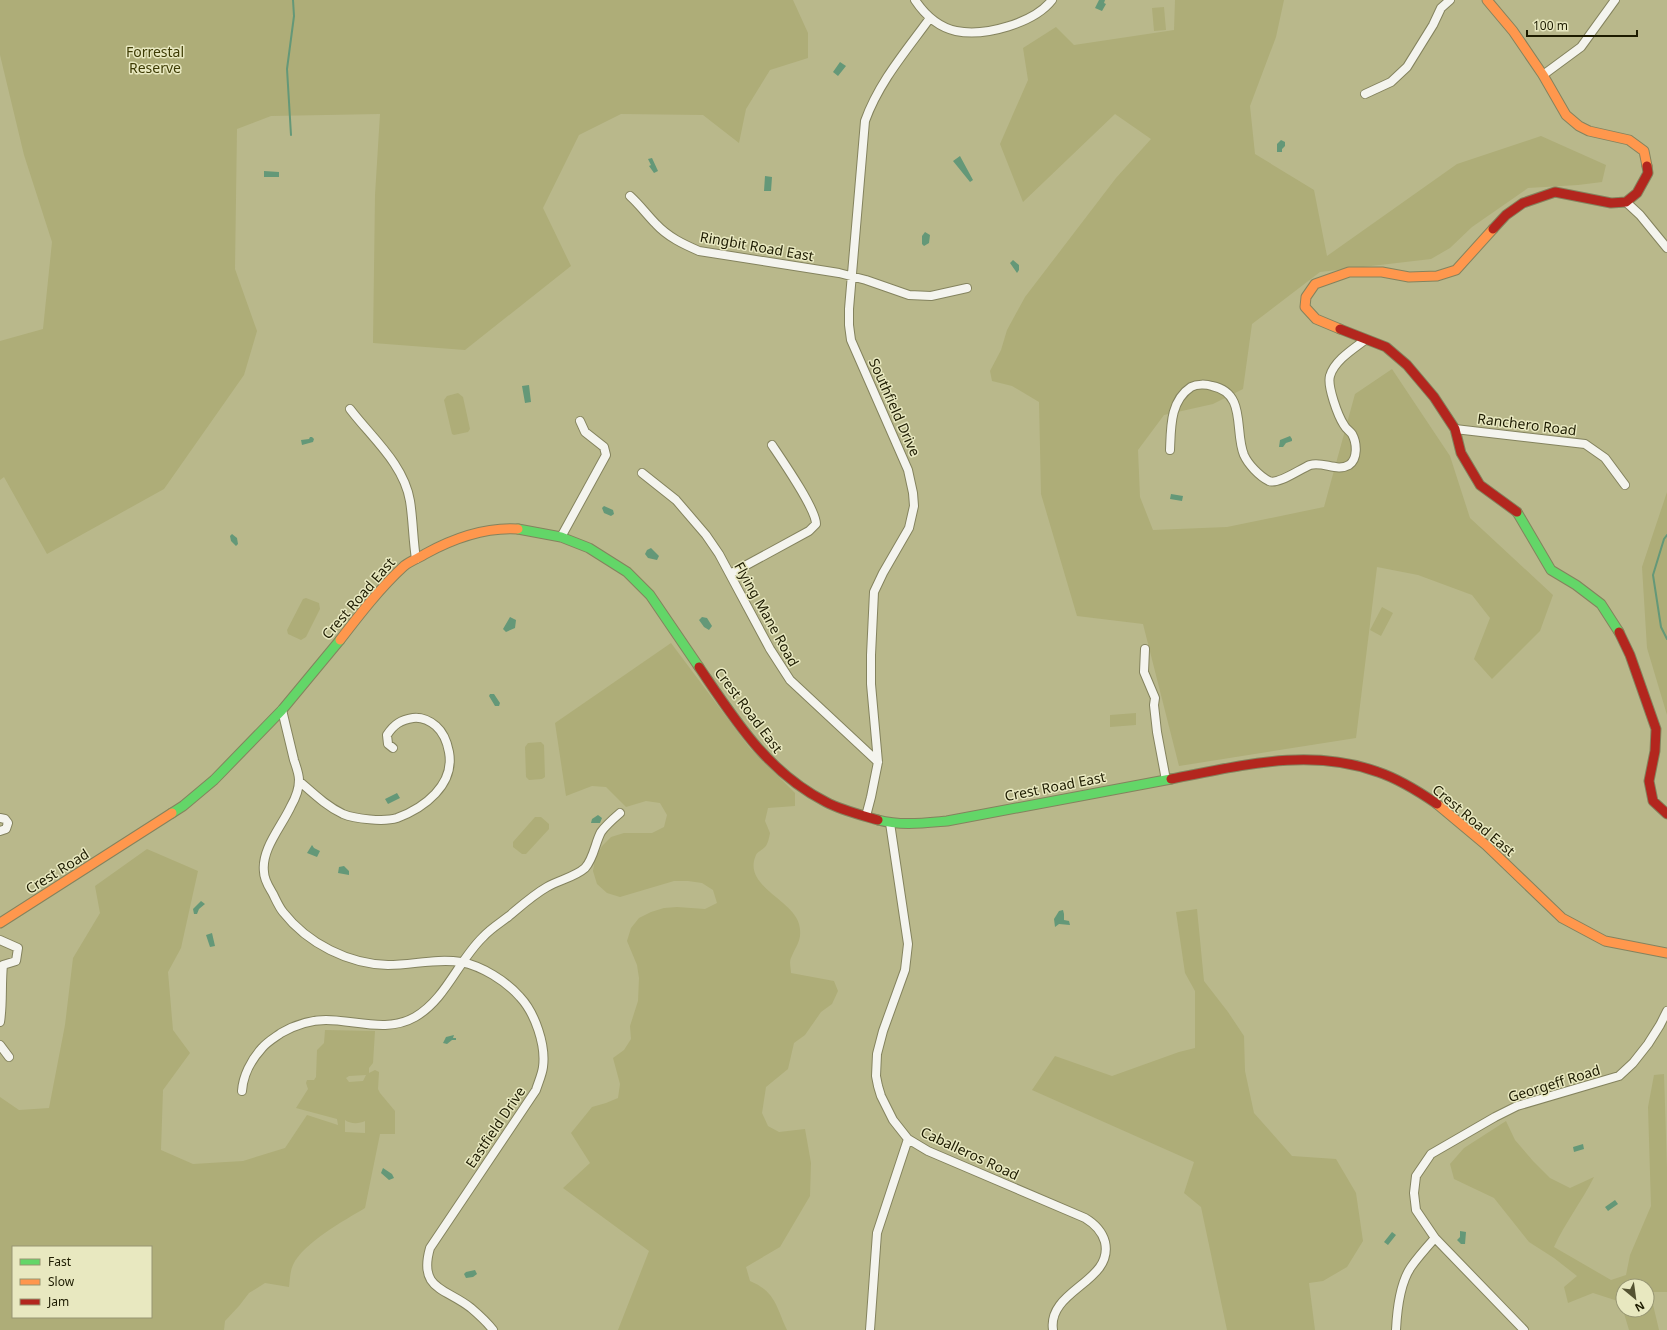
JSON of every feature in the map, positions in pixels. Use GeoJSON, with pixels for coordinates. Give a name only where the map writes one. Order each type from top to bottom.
{"type":"FeatureCollection","features":[{"type":"Feature","properties":{"kind":"street"},"geometry":{"type":"LineString","coordinates":[[915,0],[930,18],[942,26],[956,31],[973,32],[992,30],[1025,20],[1043,10],[1052,0]]}},
{"type":"Feature","properties":{"kind":"street"},"geometry":{"type":"LineString","coordinates":[[1365,94],[1391,82],[1407,67],[1433,25],[1441,8],[1450,0]]}},
{"type":"Feature","properties":{"kind":"street"},"geometry":{"type":"LineString","coordinates":[[1487,0],[1513,31],[1543,76],[1566,115],[1572,121],[1589,131],[1629,140],[1644,150],[1648,173],[1637,193],[1626,202],[1611,203],[1555,192],[1523,203],[1506,215],[1456,270],[1437,276],[1409,277],[1382,272],[1349,272],[1316,284],[1306,297],[1306,307],[1316,319],[1365,340],[1386,347],[1407,365],[1434,397],[1455,429],[1461,453],[1480,485],[1520,513],[1551,570],[1576,585],[1601,604],[1614,622],[1630,655],[1656,730],[1655,751],[1649,781],[1653,801],[1667,814]]}},
{"type":"Feature","properties":{"kind":"street"},"geometry":{"type":"LineString","coordinates":[[1543,76],[1581,47],[1615,0]]}},
{"type":"Feature","properties":{"kind":"street","name":"Southfield Drive"},"geometry":{"type":"LineString","coordinates":[[866,816],[872,797],[878,762],[871,684],[874,592],[883,573],[909,528],[914,506],[908,470],[851,340],[849,325],[851,276],[865,121],[871,103],[880,87],[930,18]]}},
{"type":"Feature","properties":{"kind":"street","name":"Ringbit Road East"},"geometry":{"type":"LineString","coordinates":[[630,196],[656,225],[670,237],[699,251],[851,276],[909,295],[931,296],[967,288]]}},
{"type":"Feature","properties":{"kind":"street"},"geometry":{"type":"LineString","coordinates":[[1626,202],[1640,215],[1667,248]]}},
{"type":"Feature","properties":{"kind":"street"},"geometry":{"type":"LineString","coordinates":[[1170,450],[1172,419],[1176,404],[1184,392],[1194,386],[1206,384],[1218,387],[1229,396],[1238,417],[1244,455],[1250,464],[1269,481],[1274,482],[1312,464],[1341,468],[1348,465],[1355,457],[1356,449],[1352,435],[1344,425],[1335,405],[1330,376],[1348,352],[1365,340]]}},
{"type":"Feature","properties":{"kind":"street"},"geometry":{"type":"LineString","coordinates":[[350,409],[378,442],[394,464],[403,482],[410,500],[416,559]]}},
{"type":"Feature","properties":{"kind":"street"},"geometry":{"type":"LineString","coordinates":[[561,537],[606,455],[604,447],[585,432],[580,421]]}},
{"type":"Feature","properties":{"kind":"street","name":"Ranchero Road"},"geometry":{"type":"LineString","coordinates":[[1455,429],[1585,444],[1605,458],[1625,485]]}},
{"type":"Feature","properties":{"kind":"street"},"geometry":{"type":"LineString","coordinates":[[730,574],[809,531],[816,524],[815,517],[802,493],[772,445]]}},
{"type":"Feature","properties":{"kind":"street","name":"Flying Mane Road"},"geometry":{"type":"LineString","coordinates":[[642,473],[676,500],[691,517],[714,548],[730,574],[770,649],[790,680],[878,762]]}},
{"type":"Feature","properties":{"kind":"street","name":"Crest Road East"},"geometry":{"type":"LineString","coordinates":[[128,842],[184,806],[214,780],[282,710],[382,588],[406,565],[445,543],[481,531],[505,528],[522,529],[561,537],[589,548],[626,572],[650,595],[724,704],[752,742],[770,763],[791,781],[827,803],[890,823],[916,824],[947,821],[1268,761],[1305,759],[1350,764],[1371,770],[1425,796],[1437,804],[1486,845],[1548,906],[1576,926],[1605,941],[1667,953]]}},
{"type":"Feature","properties":{"kind":"street"},"geometry":{"type":"LineString","coordinates":[[1145,649],[1144,672],[1155,698],[1154,705],[1157,732],[1166,780]]}},
{"type":"Feature","properties":{"kind":"street","name":"Eastfield Drive"},"geometry":{"type":"LineString","coordinates":[[282,710],[299,781],[295,798],[286,818],[268,848],[264,859],[264,872],[267,883],[283,912],[298,928],[318,944],[337,954],[362,961],[388,965],[441,960],[462,963],[480,969],[503,982],[521,997],[536,1023],[542,1047],[543,1067],[536,1090],[430,1248],[427,1261],[428,1273],[438,1288],[470,1307],[493,1330]]}},
{"type":"Feature","properties":{"kind":"street"},"geometry":{"type":"LineString","coordinates":[[299,781],[326,804],[344,814],[366,820],[396,818],[424,804],[440,789],[448,772],[450,757],[448,743],[442,732],[431,722],[417,717],[402,720],[392,726],[387,735],[388,744],[393,748]]}},
{"type":"Feature","properties":{"kind":"street"},"geometry":{"type":"LineString","coordinates":[[242,1091],[243,1079],[257,1054],[266,1044],[288,1029],[300,1024],[328,1020],[382,1025],[403,1022],[415,1017],[439,997],[462,963],[483,936],[546,887],[576,874],[585,867],[592,856],[601,833],[620,813]]}},
{"type":"Feature","properties":{"kind":"street"},"geometry":{"type":"LineString","coordinates":[[0,818],[7,821],[8,826],[6,830],[0,831]]}},
{"type":"Feature","properties":{"kind":"street","name":"Caballeros Road"},"geometry":{"type":"LineString","coordinates":[[890,823],[906,930],[908,958],[879,1042],[876,1076],[881,1096],[893,1120],[908,1139],[952,1162],[1085,1218],[1098,1228],[1103,1235],[1105,1244],[1106,1253],[1104,1261],[1099,1269],[1065,1299],[1057,1309],[1053,1320],[1053,1330]]}},
{"type":"Feature","properties":{"kind":"street","name":"Crest Road"},"geometry":{"type":"LineString","coordinates":[[0,923],[128,842]]}},
{"type":"Feature","properties":{"kind":"street"},"geometry":{"type":"LineString","coordinates":[[0,940],[18,948],[16,961],[3,965],[1,987],[2,1009],[0,1022]]}},
{"type":"Feature","properties":{"kind":"street","name":"Georgeff Road"},"geometry":{"type":"LineString","coordinates":[[1524,1330],[1435,1238],[1416,1210],[1414,1193],[1416,1176],[1431,1154],[1517,1106],[1614,1079],[1619,1076],[1633,1063],[1648,1044],[1667,1011]]}},
{"type":"Feature","properties":{"kind":"street"},"geometry":{"type":"LineString","coordinates":[[0,1045],[9,1057]]}},
{"type":"Feature","properties":{"kind":"street"},"geometry":{"type":"LineString","coordinates":[[870,1330],[876,1233],[908,1139]]}},
{"type":"Feature","properties":{"kind":"street"},"geometry":{"type":"LineString","coordinates":[[1396,1330],[1397,1310],[1410,1268],[1435,1238]]}},
{"type":"Feature","properties":{"kind":"green space","name":"Forrestal Reserve"},"geometry":{"type":"Polygon","coordinates":[[[0,0],[793,0],[808,33],[808,58],[770,70],[746,109],[739,143],[703,115],[621,114],[579,135],[543,208],[571,266],[465,350],[373,343],[375,195],[380,114],[271,116],[237,129],[235,269],[257,331],[244,375],[164,489],[47,554],[4,477],[0,480],[0,341],[43,329],[52,242],[24,155],[0,55],[0,0]]]}},
{"type":"Feature","properties":{"kind":"green space"},"geometry":{"type":"Polygon","coordinates":[[[1175,0],[1284,0],[1276,37],[1250,106],[1255,154],[1314,190],[1327,256],[1457,164],[1541,136],[1606,165],[1602,182],[1528,188],[1472,227],[1450,248],[1431,259],[1320,272],[1252,324],[1243,389],[1213,404],[1164,415],[1138,450],[1140,497],[1153,530],[1227,527],[1324,507],[1355,394],[1392,369],[1450,456],[1470,518],[1553,595],[1540,631],[1492,679],[1474,659],[1490,618],[1472,595],[1418,575],[1377,567],[1356,738],[1179,766],[1143,624],[1077,616],[1041,494],[1039,402],[1012,386],[992,381],[990,371],[1001,350],[1007,330],[1025,297],[1116,178],[1151,139],[1115,114],[1023,202],[1000,144],[1028,80],[1023,48],[1056,27],[1074,45],[1174,30],[1175,0]]]}},
{"type":"Feature","properties":{"kind":"green space"},"geometry":{"type":"Polygon","coordinates":[[[1164,7],[1166,30],[1154,31],[1152,8],[1164,7]]]}},
{"type":"Feature","properties":{"kind":"green space"},"geometry":{"type":"Polygon","coordinates":[[[458,393],[463,397],[470,429],[468,432],[454,435],[452,434],[444,400],[447,396],[458,393]]]}},
{"type":"Feature","properties":{"kind":"green space"},"geometry":{"type":"Polygon","coordinates":[[[1667,492],[1667,715],[1647,648],[1642,567],[1667,492]]]}},
{"type":"Feature","properties":{"kind":"green space"},"geometry":{"type":"Polygon","coordinates":[[[306,598],[319,603],[320,609],[306,637],[301,640],[288,634],[287,630],[303,599],[306,598]]]}},
{"type":"Feature","properties":{"kind":"green space"},"geometry":{"type":"Polygon","coordinates":[[[1382,607],[1393,613],[1381,636],[1370,630],[1382,607]]]}},
{"type":"Feature","properties":{"kind":"green space"},"geometry":{"type":"Polygon","coordinates":[[[671,643],[749,747],[795,793],[795,806],[768,808],[765,821],[770,833],[769,839],[766,846],[758,852],[754,866],[756,875],[762,884],[795,915],[799,924],[800,938],[790,960],[791,973],[834,981],[838,991],[832,1004],[821,1012],[805,1035],[794,1043],[788,1069],[766,1087],[762,1113],[768,1126],[779,1132],[805,1129],[811,1163],[810,1196],[780,1247],[746,1267],[750,1281],[759,1285],[765,1290],[774,1301],[787,1330],[618,1330],[649,1251],[563,1188],[590,1163],[571,1133],[592,1107],[618,1098],[620,1084],[613,1058],[624,1050],[631,1039],[630,1026],[638,1001],[639,978],[637,965],[627,941],[631,928],[639,918],[664,908],[677,907],[705,909],[717,903],[713,890],[702,883],[674,881],[620,897],[607,893],[597,884],[593,871],[595,859],[602,846],[611,837],[624,833],[652,833],[664,827],[667,815],[660,803],[646,801],[626,807],[606,787],[592,786],[566,796],[555,723],[671,643]]]}},
{"type":"Feature","properties":{"kind":"green space"},"geometry":{"type":"Polygon","coordinates":[[[1136,713],[1136,725],[1110,727],[1110,715],[1136,713]]]}},
{"type":"Feature","properties":{"kind":"green space"},"geometry":{"type":"Polygon","coordinates":[[[541,742],[544,745],[545,777],[542,779],[529,780],[526,777],[525,747],[528,743],[541,742]]]}},
{"type":"Feature","properties":{"kind":"green space"},"geometry":{"type":"Polygon","coordinates":[[[535,817],[541,817],[549,824],[549,829],[526,854],[522,854],[513,847],[513,842],[535,817]]]}},
{"type":"Feature","properties":{"kind":"green space"},"geometry":{"type":"Polygon","coordinates":[[[147,849],[198,871],[181,948],[168,972],[173,1030],[190,1053],[163,1090],[161,1150],[193,1164],[243,1161],[285,1148],[307,1115],[338,1125],[337,1119],[296,1108],[308,1089],[306,1083],[307,1080],[314,1080],[316,1077],[317,1050],[324,1043],[325,1030],[375,1031],[373,1063],[369,1068],[369,1073],[375,1070],[379,1072],[378,1089],[395,1111],[395,1134],[380,1134],[365,1208],[325,1233],[306,1248],[293,1265],[289,1287],[265,1283],[249,1293],[225,1321],[224,1330],[0,1330],[0,1097],[19,1110],[49,1108],[65,1025],[73,958],[100,913],[95,886],[147,849]],[[366,1075],[349,1076],[346,1078],[349,1082],[363,1081],[366,1075]],[[345,1120],[345,1132],[365,1133],[365,1121],[355,1123],[345,1120]]]}},
{"type":"Feature","properties":{"kind":"green space"},"geometry":{"type":"Polygon","coordinates":[[[1197,909],[1204,981],[1244,1036],[1245,1071],[1254,1113],[1292,1156],[1336,1159],[1356,1193],[1363,1241],[1347,1267],[1323,1281],[1309,1283],[1315,1330],[1227,1330],[1201,1207],[1184,1193],[1194,1162],[1032,1090],[1055,1056],[1112,1076],[1179,1052],[1195,1048],[1195,991],[1185,973],[1176,912],[1197,909]]]}},
{"type":"Feature","properties":{"kind":"green space"},"geometry":{"type":"Polygon","coordinates":[[[1664,1074],[1667,1168],[1667,1292],[1655,1292],[1655,1278],[1617,1278],[1626,1275],[1630,1255],[1651,1206],[1648,1107],[1654,1075],[1664,1074]]]}},
{"type":"Feature","properties":{"kind":"green space"},"geometry":{"type":"Polygon","coordinates":[[[1506,1121],[1515,1140],[1550,1178],[1570,1188],[1594,1177],[1554,1247],[1611,1280],[1615,1279],[1615,1300],[1593,1293],[1568,1303],[1564,1287],[1577,1276],[1554,1258],[1529,1242],[1494,1198],[1454,1179],[1450,1164],[1464,1148],[1506,1121]]]}},
{"type":"Feature","properties":{"kind":"green space"},"geometry":{"type":"Polygon","coordinates":[[[1655,1313],[1659,1330],[1629,1330],[1625,1318],[1655,1318],[1655,1313]]]}},
{"type":"Feature","properties":{"kind":"shaded area"},"geometry":{"type":"Polygon","coordinates":[[[1099,0],[1105,0],[1104,3],[1106,4],[1102,11],[1095,8],[1099,0]]]}},
{"type":"Feature","properties":{"kind":"shaded area"},"geometry":{"type":"Polygon","coordinates":[[[840,62],[846,66],[838,76],[833,72],[840,62]]]}},
{"type":"Feature","properties":{"kind":"shaded area"},"geometry":{"type":"Polygon","coordinates":[[[1281,140],[1285,142],[1285,146],[1282,149],[1282,152],[1277,152],[1277,144],[1281,140]]]}},
{"type":"Feature","properties":{"kind":"shaded area"},"geometry":{"type":"Polygon","coordinates":[[[960,156],[973,180],[970,182],[953,161],[960,156]]]}},
{"type":"Feature","properties":{"kind":"shaded area"},"geometry":{"type":"Polygon","coordinates":[[[652,158],[658,171],[654,173],[649,166],[651,165],[648,159],[652,158]]]}},
{"type":"Feature","properties":{"kind":"shaded area"},"geometry":{"type":"Polygon","coordinates":[[[264,171],[279,172],[279,177],[264,177],[264,171]]]}},
{"type":"Feature","properties":{"kind":"shaded area"},"geometry":{"type":"Polygon","coordinates":[[[765,176],[772,177],[771,191],[764,191],[765,176]]]}},
{"type":"Feature","properties":{"kind":"shaded area"},"geometry":{"type":"Polygon","coordinates":[[[925,232],[930,235],[929,243],[924,246],[922,244],[922,236],[925,232]]]}},
{"type":"Feature","properties":{"kind":"shaded area"},"geometry":{"type":"Polygon","coordinates":[[[1013,260],[1019,265],[1019,270],[1017,273],[1010,263],[1013,260]]]}},
{"type":"Feature","properties":{"kind":"shaded area"},"geometry":{"type":"Polygon","coordinates":[[[529,385],[531,402],[525,403],[522,386],[529,385]]]}},
{"type":"Feature","properties":{"kind":"shaded area"},"geometry":{"type":"Polygon","coordinates":[[[1290,436],[1292,441],[1286,443],[1283,447],[1279,447],[1280,440],[1290,436]]]}},
{"type":"Feature","properties":{"kind":"shaded area"},"geometry":{"type":"Polygon","coordinates":[[[310,437],[314,439],[313,442],[302,445],[301,440],[309,439],[310,437]]]}},
{"type":"Feature","properties":{"kind":"shaded area"},"geometry":{"type":"Polygon","coordinates":[[[1171,494],[1183,496],[1182,501],[1170,499],[1171,494]]]}},
{"type":"Feature","properties":{"kind":"shaded area"},"geometry":{"type":"Polygon","coordinates":[[[604,506],[613,510],[614,514],[611,516],[604,513],[602,508],[604,506]]]}},
{"type":"Feature","properties":{"kind":"shaded area"},"geometry":{"type":"Polygon","coordinates":[[[232,534],[237,538],[238,544],[236,546],[231,541],[230,536],[232,534]]]}},
{"type":"Feature","properties":{"kind":"shaded area"},"geometry":{"type":"Polygon","coordinates":[[[651,548],[659,556],[657,560],[648,558],[645,554],[647,550],[651,548]]]}},
{"type":"Feature","properties":{"kind":"shaded area"},"geometry":{"type":"Polygon","coordinates":[[[510,617],[516,620],[515,628],[506,632],[503,629],[510,617]]]}},
{"type":"Feature","properties":{"kind":"shaded area"},"geometry":{"type":"Polygon","coordinates":[[[702,617],[707,618],[712,626],[709,630],[704,627],[699,620],[702,617]]]}},
{"type":"Feature","properties":{"kind":"shaded area"},"geometry":{"type":"Polygon","coordinates":[[[490,694],[494,694],[500,703],[499,706],[495,706],[489,696],[490,694]]]}},
{"type":"Feature","properties":{"kind":"shaded area"},"geometry":{"type":"Polygon","coordinates":[[[397,793],[400,798],[388,804],[385,799],[397,793]]]}},
{"type":"Feature","properties":{"kind":"shaded area"},"geometry":{"type":"Polygon","coordinates":[[[598,815],[602,818],[600,823],[591,823],[592,819],[598,815]]]}},
{"type":"Feature","properties":{"kind":"shaded area"},"geometry":{"type":"Polygon","coordinates":[[[312,845],[320,851],[317,857],[307,853],[312,845]]]}},
{"type":"Feature","properties":{"kind":"shaded area"},"geometry":{"type":"Polygon","coordinates":[[[344,866],[349,871],[349,875],[338,873],[339,867],[344,866]]]}},
{"type":"Feature","properties":{"kind":"shaded area"},"geometry":{"type":"Polygon","coordinates":[[[201,901],[205,904],[199,909],[197,914],[194,914],[193,909],[201,901]]]}},
{"type":"Feature","properties":{"kind":"shaded area"},"geometry":{"type":"Polygon","coordinates":[[[1063,910],[1064,920],[1069,921],[1070,925],[1059,924],[1055,927],[1054,919],[1059,911],[1063,910]]]}},
{"type":"Feature","properties":{"kind":"shaded area"},"geometry":{"type":"Polygon","coordinates":[[[212,933],[215,946],[210,947],[206,935],[212,933]]]}},
{"type":"Feature","properties":{"kind":"shaded area"},"geometry":{"type":"Polygon","coordinates":[[[454,1035],[453,1038],[456,1038],[456,1040],[452,1040],[447,1044],[443,1043],[446,1037],[454,1035]]]}},
{"type":"Feature","properties":{"kind":"shaded area"},"geometry":{"type":"Polygon","coordinates":[[[1583,1144],[1584,1149],[1574,1152],[1573,1147],[1583,1144]]]}},
{"type":"Feature","properties":{"kind":"shaded area"},"geometry":{"type":"Polygon","coordinates":[[[383,1168],[392,1174],[394,1178],[389,1180],[381,1173],[383,1168]]]}},
{"type":"Feature","properties":{"kind":"shaded area"},"geometry":{"type":"Polygon","coordinates":[[[1615,1200],[1618,1204],[1608,1211],[1605,1207],[1615,1200]]]}},
{"type":"Feature","properties":{"kind":"shaded area"},"geometry":{"type":"Polygon","coordinates":[[[1460,1231],[1466,1232],[1465,1244],[1461,1244],[1457,1240],[1460,1237],[1460,1231]]]}},
{"type":"Feature","properties":{"kind":"shaded area"},"geometry":{"type":"Polygon","coordinates":[[[1392,1232],[1396,1235],[1388,1245],[1384,1242],[1392,1232]]]}},
{"type":"Feature","properties":{"kind":"shaded area"},"geometry":{"type":"Polygon","coordinates":[[[475,1270],[477,1274],[473,1277],[466,1278],[464,1274],[466,1272],[475,1270]]]}},
{"type":"Feature","properties":{"kind":"waterway"},"geometry":{"type":"LineString","coordinates":[[291,135],[287,69],[294,16],[293,0]]}},
{"type":"Feature","properties":{"kind":"waterway"},"geometry":{"type":"LineString","coordinates":[[1667,535],[1664,539],[1653,575],[1661,627],[1667,639]]}},
{"type":"Feature","properties":{"kind":"traffic: fast"},"geometry":{"type":"LineString","coordinates":[[1517,512],[1551,570],[1576,585],[1601,604],[1619,632]]}},
{"type":"Feature","properties":{"kind":"traffic: fast"},"geometry":{"type":"LineString","coordinates":[[518,529],[561,537],[589,548],[627,572],[650,595],[699,667]]}},
{"type":"Feature","properties":{"kind":"traffic: fast"},"geometry":{"type":"LineString","coordinates":[[172,813],[183,806],[214,780],[282,710],[340,640]]}},
{"type":"Feature","properties":{"kind":"traffic: fast"},"geometry":{"type":"LineString","coordinates":[[878,820],[895,823],[947,821],[1171,779]]}},
{"type":"Feature","properties":{"kind":"traffic: slow"},"geometry":{"type":"LineString","coordinates":[[1487,0],[1513,31],[1543,75],[1566,115],[1579,126],[1589,131],[1629,140],[1644,151],[1647,166]]}},
{"type":"Feature","properties":{"kind":"traffic: slow"},"geometry":{"type":"LineString","coordinates":[[1340,329],[1316,319],[1305,307],[1306,297],[1315,284],[1349,272],[1382,272],[1409,277],[1437,276],[1456,270],[1493,229]]}},
{"type":"Feature","properties":{"kind":"traffic: slow"},"geometry":{"type":"LineString","coordinates":[[340,640],[378,592],[404,566],[436,548],[470,535],[494,530],[518,529]]}},
{"type":"Feature","properties":{"kind":"traffic: slow"},"geometry":{"type":"LineString","coordinates":[[1437,804],[1486,845],[1562,918],[1605,941],[1667,953]]}},
{"type":"Feature","properties":{"kind":"traffic: slow"},"geometry":{"type":"LineString","coordinates":[[0,923],[172,813]]}},
{"type":"Feature","properties":{"kind":"traffic: jam"},"geometry":{"type":"LineString","coordinates":[[1493,229],[1506,215],[1523,203],[1555,192],[1611,203],[1626,202],[1637,193],[1648,173],[1647,166]]}},
{"type":"Feature","properties":{"kind":"traffic: jam"},"geometry":{"type":"LineString","coordinates":[[1340,329],[1386,347],[1407,365],[1434,397],[1455,429],[1461,453],[1480,485],[1517,512]]}},
{"type":"Feature","properties":{"kind":"traffic: jam"},"geometry":{"type":"LineString","coordinates":[[1619,632],[1630,655],[1656,729],[1655,751],[1649,781],[1653,801],[1667,814]]}},
{"type":"Feature","properties":{"kind":"traffic: jam"},"geometry":{"type":"LineString","coordinates":[[699,667],[739,725],[769,760],[786,776],[805,790],[832,805],[878,820]]}},
{"type":"Feature","properties":{"kind":"traffic: jam"},"geometry":{"type":"LineString","coordinates":[[1171,779],[1249,764],[1274,761],[1326,761],[1352,765],[1378,772],[1408,786],[1437,804]]}}]}
